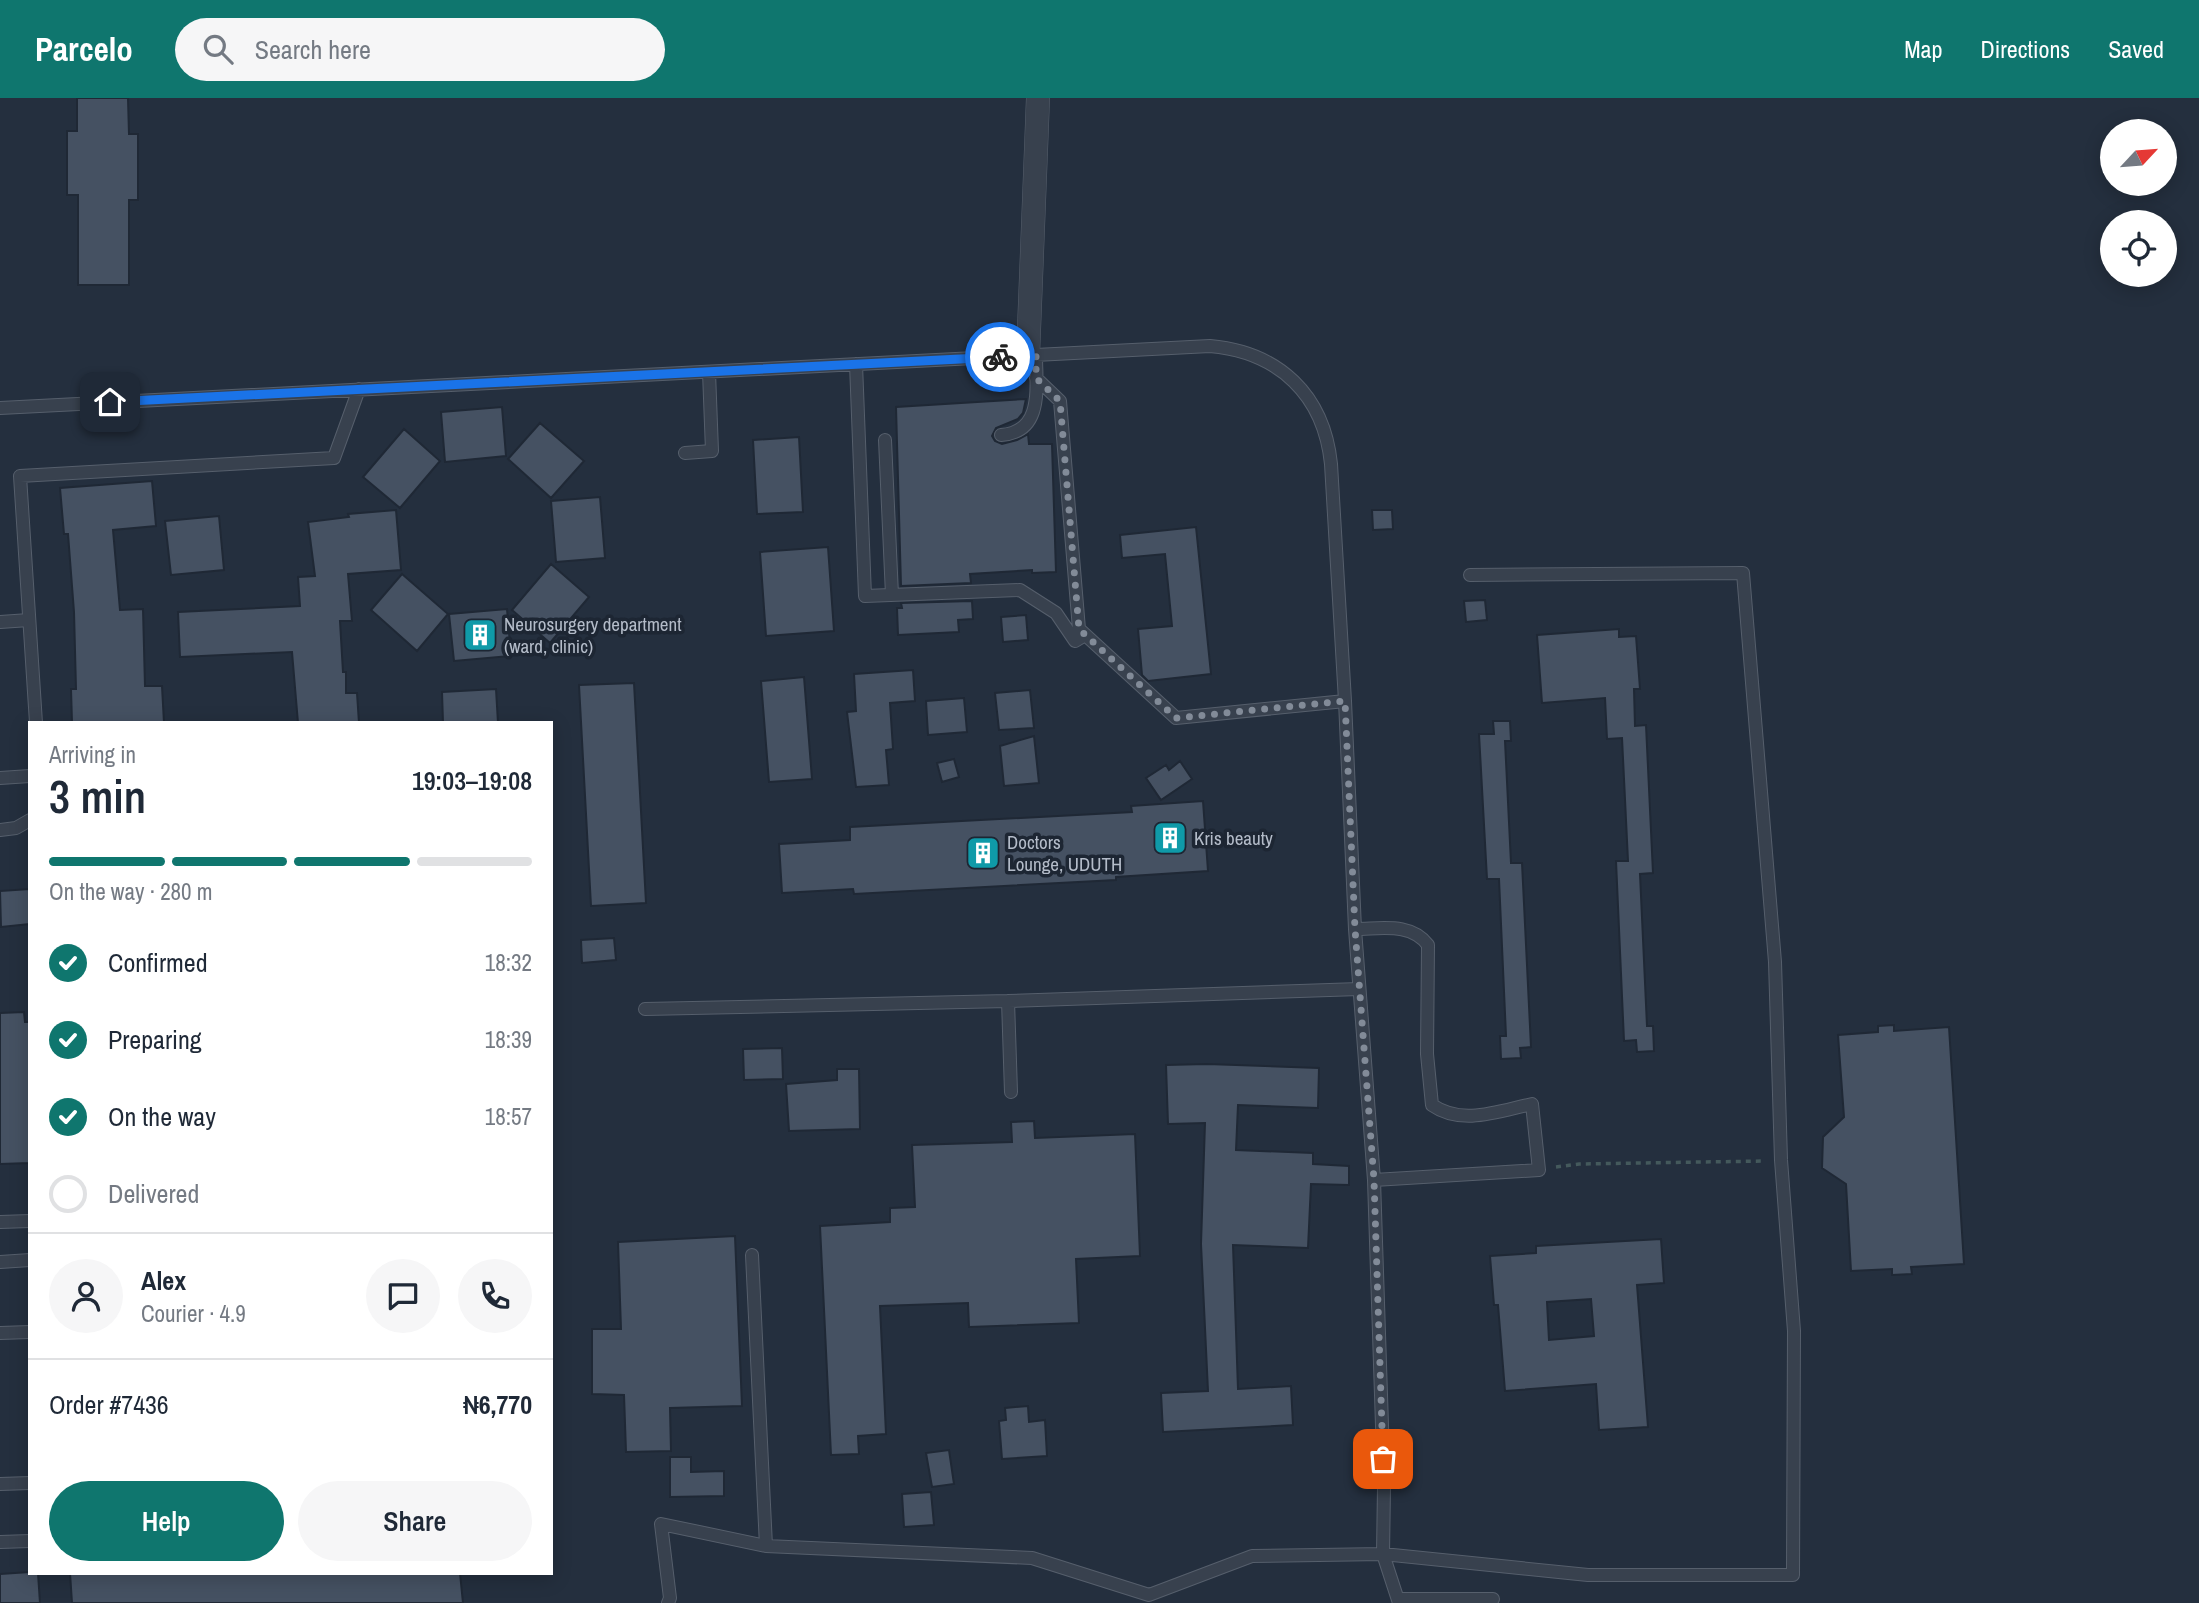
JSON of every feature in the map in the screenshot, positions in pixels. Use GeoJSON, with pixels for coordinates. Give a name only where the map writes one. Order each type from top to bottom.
{"type":"FeatureCollection","features":[{"type":"Feature","properties":{"kind":"street"},"geometry":{"type":"LineString","coordinates":[[1032,355],[1038,98]]}},
{"type":"Feature","properties":{"kind":"lane"},"geometry":{"type":"LineString","coordinates":[[0,408],[1226,347],[1266,361],[1300,387],[1318,415],[1329,447],[1345,701],[1355,929],[1374,1180],[1384,1487],[1382,1554],[1399,1601],[1493,1599]]}},
{"type":"Feature","properties":{"kind":"lane"},"geometry":{"type":"LineString","coordinates":[[1001,435],[1020,430],[1033,416],[1036,378],[1032,355]]}},
{"type":"Feature","properties":{"kind":"lane"},"geometry":{"type":"LineString","coordinates":[[856,364],[865,596],[1020,590],[1056,613],[1075,641],[1085,635]]}},
{"type":"Feature","properties":{"kind":"lane"},"geometry":{"type":"LineString","coordinates":[[685,453],[712,451],[709,372]]}},
{"type":"Feature","properties":{"kind":"lane"},"geometry":{"type":"LineString","coordinates":[[1036,378],[1060,401],[1079,629],[1176,718],[1345,701]]}},
{"type":"Feature","properties":{"kind":"lane"},"geometry":{"type":"LineString","coordinates":[[36,721],[20,476],[334,457],[359,389]]}},
{"type":"Feature","properties":{"kind":"lane"},"geometry":{"type":"LineString","coordinates":[[884,440],[892,595]]}},
{"type":"Feature","properties":{"kind":"lane"},"geometry":{"type":"LineString","coordinates":[[668,1603],[670,1598],[662,1524],[765,1545],[1032,1558],[1149,1595],[1252,1556],[1382,1554],[1588,1575],[1793,1575],[1794,1331],[1781,1160],[1774,962],[1743,573],[1470,575]]}},
{"type":"Feature","properties":{"kind":"lane"},"geometry":{"type":"LineString","coordinates":[[0,622],[29,620]]}},
{"type":"Feature","properties":{"kind":"lane"},"geometry":{"type":"LineString","coordinates":[[0,778],[28,776]]}},
{"type":"Feature","properties":{"kind":"lane"},"geometry":{"type":"LineString","coordinates":[[0,830],[16,828],[28,821]]}},
{"type":"Feature","properties":{"kind":"lane"},"geometry":{"type":"LineString","coordinates":[[1355,929],[1405,929],[1422,937],[1428,945],[1427,1054],[1432,1105],[1463,1118],[1532,1104],[1539,1170],[1374,1180]]}},
{"type":"Feature","properties":{"kind":"lane"},"geometry":{"type":"LineString","coordinates":[[645,1009],[1008,1001],[1359,989]]}},
{"type":"Feature","properties":{"kind":"lane"},"geometry":{"type":"LineString","coordinates":[[1008,1001],[1011,1092]]}},
{"type":"Feature","properties":{"kind":"lane"},"geometry":{"type":"LineString","coordinates":[[0,1222],[28,1221]]}},
{"type":"Feature","properties":{"kind":"lane"},"geometry":{"type":"LineString","coordinates":[[752,1255],[765,1545]]}},
{"type":"Feature","properties":{"kind":"lane"},"geometry":{"type":"LineString","coordinates":[[0,1262],[28,1260]]}},
{"type":"Feature","properties":{"kind":"lane"},"geometry":{"type":"LineString","coordinates":[[0,1334],[28,1332]]}},
{"type":"Feature","properties":{"kind":"lane"},"geometry":{"type":"LineString","coordinates":[[0,1484],[28,1483]]}},
{"type":"Feature","properties":{"kind":"lane"},"geometry":{"type":"LineString","coordinates":[[0,1542],[28,1541]]}},
{"type":"Feature","properties":{"kind":"path"},"geometry":{"type":"LineString","coordinates":[[1539,1170],[1578,1164],[1781,1160]]}},
{"type":"Feature","properties":{"kind":"building"},"geometry":{"type":"Polygon","coordinates":[[[77,98],[128,98],[129,134],[138,134],[138,200],[129,200],[129,285],[78,285],[78,195],[67,195],[67,131],[77,131],[77,98]]]}},
{"type":"Feature","properties":{"kind":"building"},"geometry":{"type":"Polygon","coordinates":[[[1026,399],[1023,413],[1018,419],[996,428],[992,436],[1002,444],[1028,434],[1029,444],[1052,444],[1056,572],[1032,573],[1032,570],[970,574],[971,583],[901,586],[896,407],[1026,399]]]}},
{"type":"Feature","properties":{"kind":"building"},"geometry":{"type":"Polygon","coordinates":[[[502,407],[506,456],[445,462],[441,412],[502,407]]]}},
{"type":"Feature","properties":{"kind":"building"},"geometry":{"type":"Polygon","coordinates":[[[540,423],[584,461],[551,498],[508,459],[540,423]]]}},
{"type":"Feature","properties":{"kind":"building"},"geometry":{"type":"Polygon","coordinates":[[[404,429],[440,461],[400,508],[363,477],[404,429]]]}},
{"type":"Feature","properties":{"kind":"building"},"geometry":{"type":"Polygon","coordinates":[[[799,437],[803,512],[757,514],[753,440],[799,437]]]}},
{"type":"Feature","properties":{"kind":"building"},"geometry":{"type":"Polygon","coordinates":[[[152,481],[156,526],[113,530],[120,610],[143,609],[145,686],[162,686],[164,721],[72,721],[71,689],[76,689],[74,612],[68,534],[64,534],[60,488],[152,481]]]}},
{"type":"Feature","properties":{"kind":"building"},"geometry":{"type":"Polygon","coordinates":[[[600,497],[605,558],[556,562],[551,501],[600,497]]]}},
{"type":"Feature","properties":{"kind":"building"},"geometry":{"type":"Polygon","coordinates":[[[396,510],[401,570],[348,574],[352,621],[340,621],[343,672],[346,672],[346,693],[357,693],[359,721],[298,721],[292,652],[180,657],[178,612],[300,606],[298,577],[315,576],[308,522],[349,517],[348,514],[396,510]]]}},
{"type":"Feature","properties":{"kind":"building"},"geometry":{"type":"Polygon","coordinates":[[[1372,510],[1392,510],[1393,529],[1373,530],[1372,510]]]}},
{"type":"Feature","properties":{"kind":"building"},"geometry":{"type":"Polygon","coordinates":[[[219,516],[224,570],[171,575],[165,521],[219,516]]]}},
{"type":"Feature","properties":{"kind":"building"},"geometry":{"type":"Polygon","coordinates":[[[1196,527],[1211,674],[1148,681],[1142,675],[1138,629],[1172,626],[1165,554],[1122,558],[1120,535],[1196,527]]]}},
{"type":"Feature","properties":{"kind":"building"},"geometry":{"type":"Polygon","coordinates":[[[828,547],[834,631],[766,636],[760,552],[828,547]]]}},
{"type":"Feature","properties":{"kind":"building"},"geometry":{"type":"Polygon","coordinates":[[[551,564],[589,597],[550,643],[512,610],[551,564]]]}},
{"type":"Feature","properties":{"kind":"building"},"geometry":{"type":"Polygon","coordinates":[[[402,574],[448,614],[417,651],[371,610],[402,574]]]}},
{"type":"Feature","properties":{"kind":"building"},"geometry":{"type":"Polygon","coordinates":[[[1485,600],[1487,620],[1466,622],[1464,601],[1485,600]]]}},
{"type":"Feature","properties":{"kind":"building"},"geometry":{"type":"Polygon","coordinates":[[[972,601],[973,619],[958,620],[959,632],[898,635],[897,608],[902,608],[901,603],[972,601]]]}},
{"type":"Feature","properties":{"kind":"building","name":"Neurosurgery department (ward, clinic)"},"geometry":{"type":"Polygon","coordinates":[[[507,609],[511,656],[454,661],[449,614],[507,609]]]}},
{"type":"Feature","properties":{"kind":"building"},"geometry":{"type":"Polygon","coordinates":[[[1026,615],[1028,640],[1003,642],[1001,617],[1026,615]]]}},
{"type":"Feature","properties":{"kind":"building"},"geometry":{"type":"Polygon","coordinates":[[[1619,629],[1619,637],[1636,636],[1640,689],[1634,689],[1635,726],[1646,725],[1653,873],[1640,874],[1647,1026],[1653,1026],[1654,1051],[1637,1052],[1636,1040],[1624,1041],[1616,861],[1628,861],[1622,738],[1607,739],[1605,698],[1542,703],[1537,635],[1619,629]]]}},
{"type":"Feature","properties":{"kind":"building"},"geometry":{"type":"Polygon","coordinates":[[[913,670],[915,701],[890,703],[893,749],[886,750],[889,785],[856,787],[847,712],[856,711],[854,674],[913,670]]]}},
{"type":"Feature","properties":{"kind":"building"},"geometry":{"type":"Polygon","coordinates":[[[804,677],[812,779],[769,782],[761,681],[804,677]]]}},
{"type":"Feature","properties":{"kind":"building"},"geometry":{"type":"Polygon","coordinates":[[[634,683],[646,903],[591,906],[579,685],[634,683]]]}},
{"type":"Feature","properties":{"kind":"building"},"geometry":{"type":"Polygon","coordinates":[[[496,689],[498,721],[443,721],[442,692],[496,689]]]}},
{"type":"Feature","properties":{"kind":"building"},"geometry":{"type":"Polygon","coordinates":[[[1030,690],[1034,728],[999,730],[995,693],[1030,690]]]}},
{"type":"Feature","properties":{"kind":"building"},"geometry":{"type":"Polygon","coordinates":[[[964,698],[967,732],[928,735],[926,701],[964,698]]]}},
{"type":"Feature","properties":{"kind":"building"},"geometry":{"type":"Polygon","coordinates":[[[1493,721],[1510,721],[1511,741],[1505,741],[1511,863],[1522,863],[1531,1047],[1520,1048],[1521,1058],[1501,1059],[1500,1036],[1506,1036],[1499,879],[1487,879],[1479,734],[1494,734],[1493,721]]]}},
{"type":"Feature","properties":{"kind":"building"},"geometry":{"type":"Polygon","coordinates":[[[1034,736],[1039,783],[1004,786],[1000,746],[1034,736]]]}},
{"type":"Feature","properties":{"kind":"building"},"geometry":{"type":"Polygon","coordinates":[[[954,759],[959,777],[942,782],[937,763],[954,759]]]}},
{"type":"Feature","properties":{"kind":"building"},"geometry":{"type":"Polygon","coordinates":[[[1180,761],[1192,779],[1161,800],[1146,778],[1166,765],[1169,770],[1180,761]]]}},
{"type":"Feature","properties":{"kind":"building","name":"Doctors Lounge, UDUTH"},"geometry":{"type":"Polygon","coordinates":[[[1203,801],[1208,871],[1116,877],[1116,880],[854,894],[853,889],[782,893],[779,844],[850,840],[850,827],[1132,812],[1131,806],[1203,801]]]}},
{"type":"Feature","properties":{"kind":"building"},"geometry":{"type":"Polygon","coordinates":[[[28,889],[28,924],[1,927],[0,891],[28,889]]]}},
{"type":"Feature","properties":{"kind":"building"},"geometry":{"type":"Polygon","coordinates":[[[614,938],[616,960],[582,963],[581,940],[614,938]]]}},
{"type":"Feature","properties":{"kind":"building"},"geometry":{"type":"Polygon","coordinates":[[[24,1012],[25,1022],[28,1022],[28,1163],[0,1164],[0,1013],[24,1012]]]}},
{"type":"Feature","properties":{"kind":"building"},"geometry":{"type":"Polygon","coordinates":[[[1894,1025],[1894,1031],[1949,1027],[1964,1264],[1911,1267],[1912,1274],[1892,1275],[1892,1269],[1851,1271],[1846,1184],[1822,1168],[1823,1137],[1844,1117],[1838,1035],[1878,1032],[1878,1026],[1894,1025]]]}},
{"type":"Feature","properties":{"kind":"building"},"geometry":{"type":"Polygon","coordinates":[[[782,1048],[783,1079],[744,1080],[743,1049],[782,1048]]]}},
{"type":"Feature","properties":{"kind":"building"},"geometry":{"type":"Polygon","coordinates":[[[1166,1065],[1319,1068],[1318,1108],[1238,1105],[1236,1150],[1313,1153],[1313,1164],[1349,1166],[1349,1185],[1311,1184],[1308,1248],[1233,1245],[1238,1389],[1291,1386],[1293,1425],[1163,1432],[1161,1393],[1208,1391],[1201,1244],[1205,1123],[1168,1124],[1166,1065]]]}},
{"type":"Feature","properties":{"kind":"building"},"geometry":{"type":"Polygon","coordinates":[[[837,1069],[859,1069],[860,1129],[789,1131],[786,1084],[837,1080],[837,1069]]]}},
{"type":"Feature","properties":{"kind":"building"},"geometry":{"type":"Polygon","coordinates":[[[1034,1121],[1035,1138],[1135,1134],[1140,1256],[1076,1259],[1079,1323],[969,1327],[968,1303],[880,1306],[886,1434],[858,1436],[859,1454],[831,1455],[820,1226],[890,1222],[890,1208],[915,1207],[912,1145],[1012,1142],[1011,1122],[1034,1121]]]}},
{"type":"Feature","properties":{"kind":"building"},"geometry":{"type":"Polygon","coordinates":[[[735,1236],[742,1406],[670,1408],[671,1451],[626,1452],[624,1395],[592,1394],[592,1329],[621,1329],[618,1242],[735,1236]]]}},
{"type":"Feature","properties":{"kind":"building"},"geometry":{"type":"Polygon","coordinates":[[[1661,1239],[1664,1283],[1637,1285],[1648,1427],[1599,1430],[1596,1384],[1505,1391],[1498,1305],[1494,1305],[1490,1256],[1536,1253],[1536,1246],[1661,1239]],[[1591,1299],[1547,1302],[1549,1340],[1594,1336],[1591,1299]]]}},
{"type":"Feature","properties":{"kind":"building"},"geometry":{"type":"Polygon","coordinates":[[[1028,1406],[1029,1422],[1045,1420],[1047,1456],[1002,1459],[999,1421],[1006,1420],[1005,1408],[1028,1406]]]}},
{"type":"Feature","properties":{"kind":"building"},"geometry":{"type":"Polygon","coordinates":[[[949,1450],[954,1484],[932,1487],[926,1453],[949,1450]]]}},
{"type":"Feature","properties":{"kind":"building"},"geometry":{"type":"Polygon","coordinates":[[[670,1457],[691,1457],[691,1472],[724,1471],[724,1496],[670,1497],[670,1457]]]}},
{"type":"Feature","properties":{"kind":"building"},"geometry":{"type":"Polygon","coordinates":[[[931,1492],[934,1525],[904,1527],[902,1494],[931,1492]]]}},
{"type":"Feature","properties":{"kind":"building"},"geometry":{"type":"Polygon","coordinates":[[[28,1572],[28,1575],[38,1575],[40,1603],[0,1603],[0,1574],[28,1572]]]}},
{"type":"Feature","properties":{"kind":"building"},"geometry":{"type":"Polygon","coordinates":[[[70,1575],[460,1575],[463,1603],[72,1603],[70,1575]]]}},
{"type":"Feature","properties":{"kind":"way so far"},"geometry":{"type":"LineString","coordinates":[[1000,357],[1036,355],[1036,378],[1060,401],[1079,629],[1176,718],[1345,701],[1355,929],[1374,1180],[1383,1459]]}},
{"type":"Feature","properties":{"kind":"place","name":"Neurosurgery department (ward, clinic)"},"geometry":{"type":"Point","coordinates":[480,635]}},
{"type":"Feature","properties":{"kind":"place","name":"Kris beauty"},"geometry":{"type":"Point","coordinates":[1170,838]}},
{"type":"Feature","properties":{"kind":"place","name":"Doctors Lounge, UDUTH"},"geometry":{"type":"Point","coordinates":[983,853]}},
{"type":"Feature","properties":{"kind":"route"},"geometry":{"type":"LineString","coordinates":[[110,402],[1000,357]]}}]}
